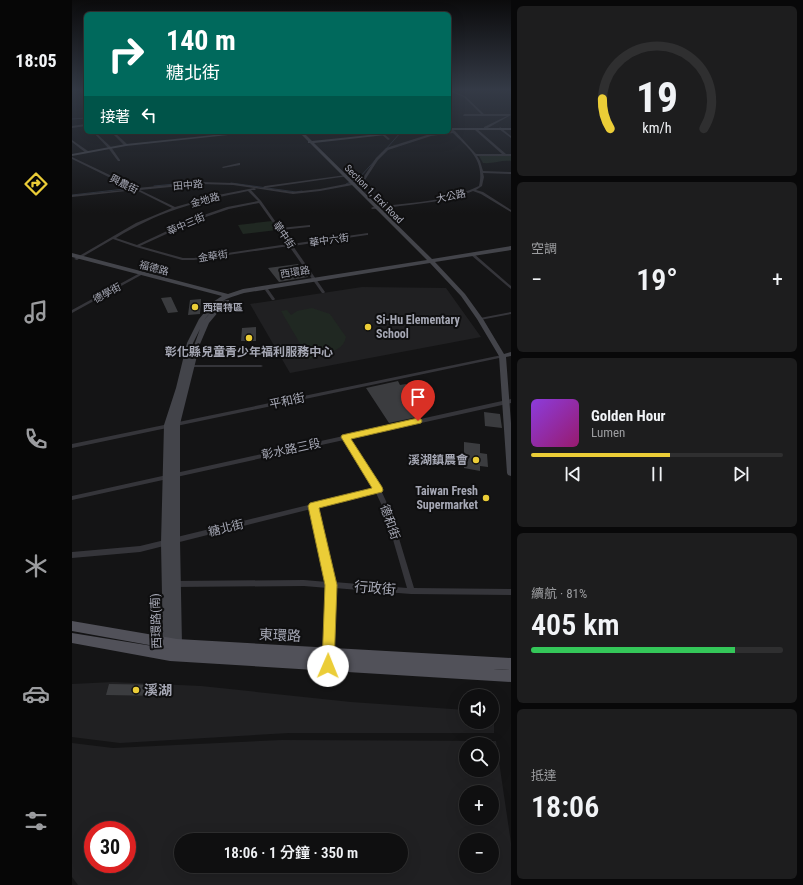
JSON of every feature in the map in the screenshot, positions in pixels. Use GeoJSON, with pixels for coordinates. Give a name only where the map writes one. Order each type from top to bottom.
{"type":"FeatureCollection","features":[{"type":"Feature","properties":{"kind":"main road"},"geometry":{"type":"LineString","coordinates":[[72,155],[126,145],[234,134]]}},
{"type":"Feature","properties":{"kind":"main road","name":"Section 1, Erxi Road"},"geometry":{"type":"LineString","coordinates":[[300,134],[463,295],[480,319],[502,356]]}},
{"type":"Feature","properties":{"kind":"main road","name":"Section 1, Erxi Road"},"geometry":{"type":"LineString","coordinates":[[304,134],[310,142]]}},
{"type":"Feature","properties":{"kind":"main road"},"geometry":{"type":"LineString","coordinates":[[310,142],[374,134]]}},
{"type":"Feature","properties":{"kind":"main road","name":"西環路"},"geometry":{"type":"LineString","coordinates":[[172,424],[190,343],[201,320],[215,303],[243,290],[315,281],[511,250]]}},
{"type":"Feature","properties":{"kind":"main road","name":"福德路"},"geometry":{"type":"LineString","coordinates":[[75,257],[227,298]]}},
{"type":"Feature","properties":{"kind":"main road","name":"西環路"},"geometry":{"type":"LineString","coordinates":[[172,424],[197,344],[206,322],[227,298],[315,281]]}},
{"type":"Feature","properties":{"kind":"main road"},"geometry":{"type":"LineString","coordinates":[[511,354],[502,356],[508,402],[511,473]]}},
{"type":"Feature","properties":{"kind":"main road","name":"西環路(南)"},"geometry":{"type":"LineString","coordinates":[[171,542],[176,474],[172,424]]}},
{"type":"Feature","properties":{"kind":"main road","name":"西環路(南)"},"geometry":{"type":"LineString","coordinates":[[172,424],[166,476],[171,542],[172,648]]}},
{"type":"Feature","properties":{"kind":"main road","name":"東環路"},"geometry":{"type":"LineString","coordinates":[[72,626],[172,648],[328,653],[366,657],[511,664]]}},
{"type":"Feature","properties":{"kind":"main road","name":"東環路"},"geometry":{"type":"LineString","coordinates":[[72,638],[328,666],[511,676]]}},
{"type":"Feature","properties":{"kind":"street"},"geometry":{"type":"LineString","coordinates":[[451,130],[476,155],[483,172],[511,173]]}},
{"type":"Feature","properties":{"kind":"street"},"geometry":{"type":"LineString","coordinates":[[477,130],[505,155]]}},
{"type":"Feature","properties":{"kind":"street"},"geometry":{"type":"LineString","coordinates":[[503,130],[511,137]]}},
{"type":"Feature","properties":{"kind":"street"},"geometry":{"type":"LineString","coordinates":[[96,134],[110,148],[119,160]]}},
{"type":"Feature","properties":{"kind":"street"},"geometry":{"type":"LineString","coordinates":[[114,134],[126,145]]}},
{"type":"Feature","properties":{"kind":"street"},"geometry":{"type":"LineString","coordinates":[[383,134],[389,139]]}},
{"type":"Feature","properties":{"kind":"street"},"geometry":{"type":"LineString","coordinates":[[351,183],[364,179],[376,159],[387,149],[435,134]]}},
{"type":"Feature","properties":{"kind":"street"},"geometry":{"type":"LineString","coordinates":[[72,141],[87,152]]}},
{"type":"Feature","properties":{"kind":"street"},"geometry":{"type":"LineString","coordinates":[[476,155],[511,155]]}},
{"type":"Feature","properties":{"kind":"street","name":"興農街"},"geometry":{"type":"LineString","coordinates":[[72,158],[175,208]]}},
{"type":"Feature","properties":{"kind":"street"},"geometry":{"type":"LineString","coordinates":[[223,167],[239,164]]}},
{"type":"Feature","properties":{"kind":"street","name":"大公路"},"geometry":{"type":"LineString","coordinates":[[375,207],[449,198],[474,190],[480,186],[483,172]]}},
{"type":"Feature","properties":{"kind":"street","name":"金地路"},"geometry":{"type":"LineString","coordinates":[[75,257],[114,238],[137,224],[175,208],[205,199],[259,188],[344,176]]}},
{"type":"Feature","properties":{"kind":"street","name":"田中路"},"geometry":{"type":"LineString","coordinates":[[72,196],[201,183],[233,184],[293,193],[351,183]]}},
{"type":"Feature","properties":{"kind":"street","name":"華中街"},"geometry":{"type":"LineString","coordinates":[[249,190],[280,229],[323,292]]}},
{"type":"Feature","properties":{"kind":"street"},"geometry":{"type":"LineString","coordinates":[[474,190],[482,193],[511,211]]}},
{"type":"Feature","properties":{"kind":"street","name":"華中三街"},"geometry":{"type":"LineString","coordinates":[[137,246],[196,219],[228,208],[260,202]]}},
{"type":"Feature","properties":{"kind":"street"},"geometry":{"type":"LineString","coordinates":[[280,229],[309,226]]}},
{"type":"Feature","properties":{"kind":"street","name":"華中六街"},"geometry":{"type":"LineString","coordinates":[[290,245],[367,234]]}},
{"type":"Feature","properties":{"kind":"street"},"geometry":{"type":"LineString","coordinates":[[114,238],[137,246]]}},
{"type":"Feature","properties":{"kind":"street","name":"金華街"},"geometry":{"type":"LineString","coordinates":[[137,246],[189,260],[290,245]]}},
{"type":"Feature","properties":{"kind":"street"},"geometry":{"type":"LineString","coordinates":[[474,256],[511,288]]}},
{"type":"Feature","properties":{"kind":"street","name":"德學街"},"geometry":{"type":"LineString","coordinates":[[72,312],[139,275]]}},
{"type":"Feature","properties":{"kind":"street"},"geometry":{"type":"LineString","coordinates":[[268,290],[273,300]]}},
{"type":"Feature","properties":{"kind":"street"},"geometry":{"type":"LineString","coordinates":[[480,319],[511,313]]}},
{"type":"Feature","properties":{"kind":"street","name":"平和街"},"geometry":{"type":"LineString","coordinates":[[72,446],[502,356]]}},
{"type":"Feature","properties":{"kind":"street"},"geometry":{"type":"LineString","coordinates":[[191,366],[261,366]]}},
{"type":"Feature","properties":{"kind":"street","name":"彰水路三段"},"geometry":{"type":"LineString","coordinates":[[72,498],[166,476],[508,402]]}},
{"type":"Feature","properties":{"kind":"street","name":"德和街"},"geometry":{"type":"LineString","coordinates":[[345,437],[378,490],[388,512],[411,591]]}},
{"type":"Feature","properties":{"kind":"street","name":"糖北街"},"geometry":{"type":"LineString","coordinates":[[72,555],[140,549],[378,490]]}},
{"type":"Feature","properties":{"kind":"street"},"geometry":{"type":"LineString","coordinates":[[314,506],[331,585],[328,666]]}},
{"type":"Feature","properties":{"kind":"street","name":"行政街"},"geometry":{"type":"LineString","coordinates":[[172,584],[304,583],[411,591],[511,592]]}},
{"type":"Feature","properties":{"kind":"shaded area"},"geometry":{"type":"Polygon","coordinates":[[[511,155],[511,161],[487,163],[483,163],[479,156],[511,155]]]}},
{"type":"Feature","properties":{"kind":"shaded area"},"geometry":{"type":"Polygon","coordinates":[[[272,221],[277,230],[243,234],[238,225],[272,221]]]}},
{"type":"Feature","properties":{"kind":"shaded area","name":"Si-Hu Elementary School"},"geometry":{"type":"Polygon","coordinates":[[[362,287],[446,288],[481,337],[290,373],[250,304],[362,287]]]}},
{"type":"Feature","properties":{"kind":"shaded area"},"geometry":{"type":"Polygon","coordinates":[[[312,308],[330,314],[346,337],[341,346],[332,351],[316,352],[311,350],[314,357],[309,359],[281,311],[287,310],[291,315],[297,311],[312,308]]]}},
{"type":"Feature","properties":{"kind":"shaded area"},"geometry":{"type":"Polygon","coordinates":[[[113,682],[201,686],[351,702],[459,710],[459,729],[494,729],[494,733],[289,733],[120,743],[72,737],[72,684],[113,682]]]}},
{"type":"Feature","properties":{"kind":"shaded area"},"geometry":{"type":"Polygon","coordinates":[[[282,740],[459,741],[459,777],[499,777],[499,761],[511,843],[511,885],[78,885],[72,877],[72,743],[113,748],[282,740]]]}},
{"type":"Feature","properties":{"kind":"building"},"geometry":{"type":"Polygon","coordinates":[[[298,264],[308,277],[279,282],[268,268],[298,264]]]}},
{"type":"Feature","properties":{"kind":"building","name":"西環特區"},"geometry":{"type":"Polygon","coordinates":[[[171,297],[178,312],[168,313],[161,298],[171,297]]]}},
{"type":"Feature","properties":{"kind":"building","name":"西環特區"},"geometry":{"type":"Polygon","coordinates":[[[201,299],[200,314],[188,315],[190,300],[201,299]]]}},
{"type":"Feature","properties":{"kind":"building","name":"彰化縣兒童青少年福利服務中心"},"geometry":{"type":"Polygon","coordinates":[[[256,327],[256,341],[241,341],[242,328],[256,327]]]}},
{"type":"Feature","properties":{"kind":"building"},"geometry":{"type":"Polygon","coordinates":[[[398,381],[400,385],[406,384],[426,411],[420,413],[422,416],[389,423],[366,388],[398,381]]]}},
{"type":"Feature","properties":{"kind":"building"},"geometry":{"type":"Polygon","coordinates":[[[484,412],[500,414],[502,428],[485,426],[484,412]]]}},
{"type":"Feature","properties":{"kind":"building","name":"溪湖鎮農會"},"geometry":{"type":"Polygon","coordinates":[[[464,442],[480,444],[480,453],[487,454],[488,467],[480,466],[480,471],[464,468],[464,442]]]}},
{"type":"Feature","properties":{"kind":"building","name":"溪湖"},"geometry":{"type":"Polygon","coordinates":[[[109,684],[165,685],[163,696],[106,695],[109,684]]]}},
{"type":"Feature","properties":{"kind":"waterway"},"geometry":{"type":"LineString","coordinates":[[386,149],[399,134]]}},
{"type":"Feature","properties":{"kind":"waterway"},"geometry":{"type":"LineString","coordinates":[[346,184],[359,178],[380,155]]}},
{"type":"Feature","properties":{"kind":"waterway"},"geometry":{"type":"LineString","coordinates":[[154,186],[197,182]]}},
{"type":"Feature","properties":{"kind":"waterway"},"geometry":{"type":"LineString","coordinates":[[231,183],[296,192],[302,191]]}},
{"type":"Feature","properties":{"kind":"waterway"},"geometry":{"type":"LineString","coordinates":[[72,195],[133,188]]}},
{"type":"Feature","properties":{"kind":"place","name":"西環特區"},"geometry":{"type":"Point","coordinates":[195,307]}},
{"type":"Feature","properties":{"kind":"place","name":"Si-Hu Elementary School"},"geometry":{"type":"Point","coordinates":[368,327]}},
{"type":"Feature","properties":{"kind":"place","name":"彰化縣兒童青少年福利服務中心"},"geometry":{"type":"Point","coordinates":[249,338]}},
{"type":"Feature","properties":{"kind":"place","name":"溪湖鎮農會"},"geometry":{"type":"Point","coordinates":[476,460]}},
{"type":"Feature","properties":{"kind":"place","name":"Taiwan Fresh Supermarket"},"geometry":{"type":"Point","coordinates":[486,498]}},
{"type":"Feature","properties":{"kind":"place","name":"溪湖"},"geometry":{"type":"Point","coordinates":[136,690]}},
{"type":"Feature","properties":{"kind":"route"},"geometry":{"type":"LineString","coordinates":[[328,666],[331,585],[314,506],[378,490],[345,437],[418,421]]}}]}
